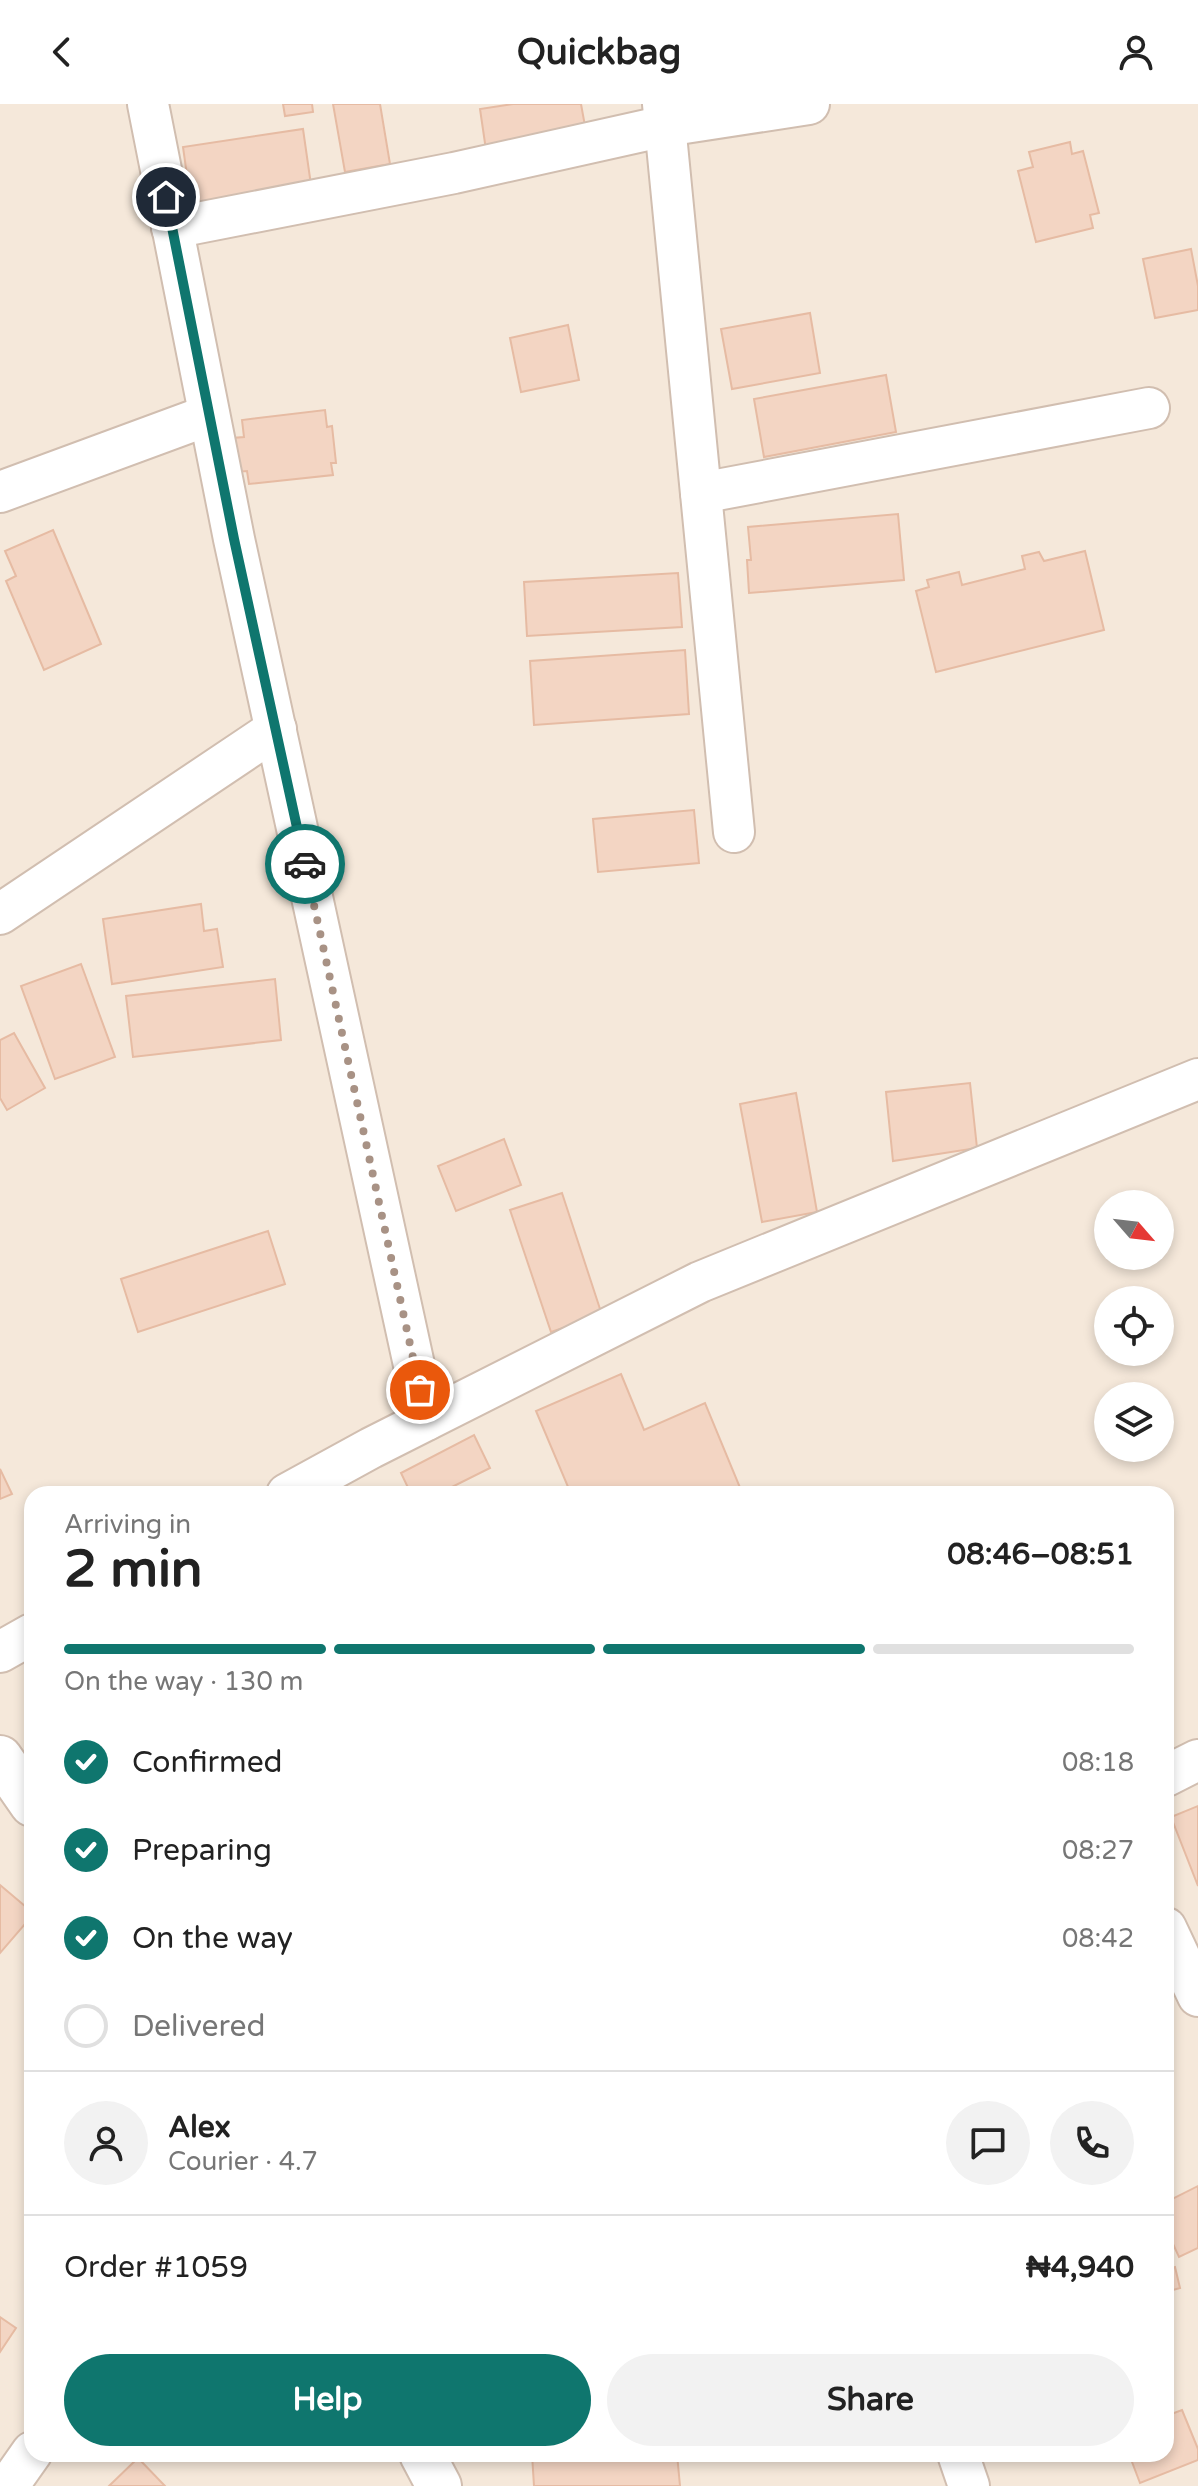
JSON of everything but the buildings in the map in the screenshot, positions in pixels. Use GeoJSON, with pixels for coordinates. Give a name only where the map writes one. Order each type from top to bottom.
{"type":"FeatureCollection","features":[{"type":"Feature","properties":{"kind":"street"},"geometry":{"type":"LineString","coordinates":[[148,104],[209,415],[426,1420]]}},
{"type":"Feature","properties":{"kind":"street"},"geometry":{"type":"LineString","coordinates":[[172,228],[454,173],[664,115],[809,104]]}},
{"type":"Feature","properties":{"kind":"street"},"geometry":{"type":"LineString","coordinates":[[664,115],[734,832]]}},
{"type":"Feature","properties":{"kind":"street"},"geometry":{"type":"LineString","coordinates":[[701,493],[1149,408]]}},
{"type":"Feature","properties":{"kind":"street"},"geometry":{"type":"LineString","coordinates":[[0,492],[209,415]]}},
{"type":"Feature","properties":{"kind":"street"},"geometry":{"type":"LineString","coordinates":[[0,914],[276,729]]}},
{"type":"Feature","properties":{"kind":"street"},"geometry":{"type":"LineString","coordinates":[[302,1486],[700,1282],[1198,1079]]}},
{"type":"Feature","properties":{"kind":"street"},"geometry":{"type":"LineString","coordinates":[[0,1652],[24,1638]]}},
{"type":"Feature","properties":{"kind":"street"},"geometry":{"type":"LineString","coordinates":[[0,1758],[24,1792]]}},
{"type":"Feature","properties":{"kind":"street"},"geometry":{"type":"LineString","coordinates":[[1174,1772],[1198,1760]]}},
{"type":"Feature","properties":{"kind":"street"},"geometry":{"type":"LineString","coordinates":[[1174,1945],[1198,1996]]}},
{"type":"Feature","properties":{"kind":"street"},"geometry":{"type":"LineString","coordinates":[[8,2486],[25,2462]]}},
{"type":"Feature","properties":{"kind":"street"},"geometry":{"type":"LineString","coordinates":[[426,2462],[439,2486]]}},
{"type":"Feature","properties":{"kind":"street"},"geometry":{"type":"LineString","coordinates":[[961,2462],[969,2486]]}},
{"type":"Feature","properties":{"kind":"shaded area"},"geometry":{"type":"Polygon","coordinates":[[[0,104],[1198,104],[1198,2486],[0,2486],[0,104]]]}},
{"type":"Feature","properties":{"kind":"way so far"},"geometry":{"type":"LineString","coordinates":[[305,864],[420,1390]]}},
{"type":"Feature","properties":{"kind":"route"},"geometry":{"type":"LineString","coordinates":[[166,197],[234,539],[305,864]]}}]}
